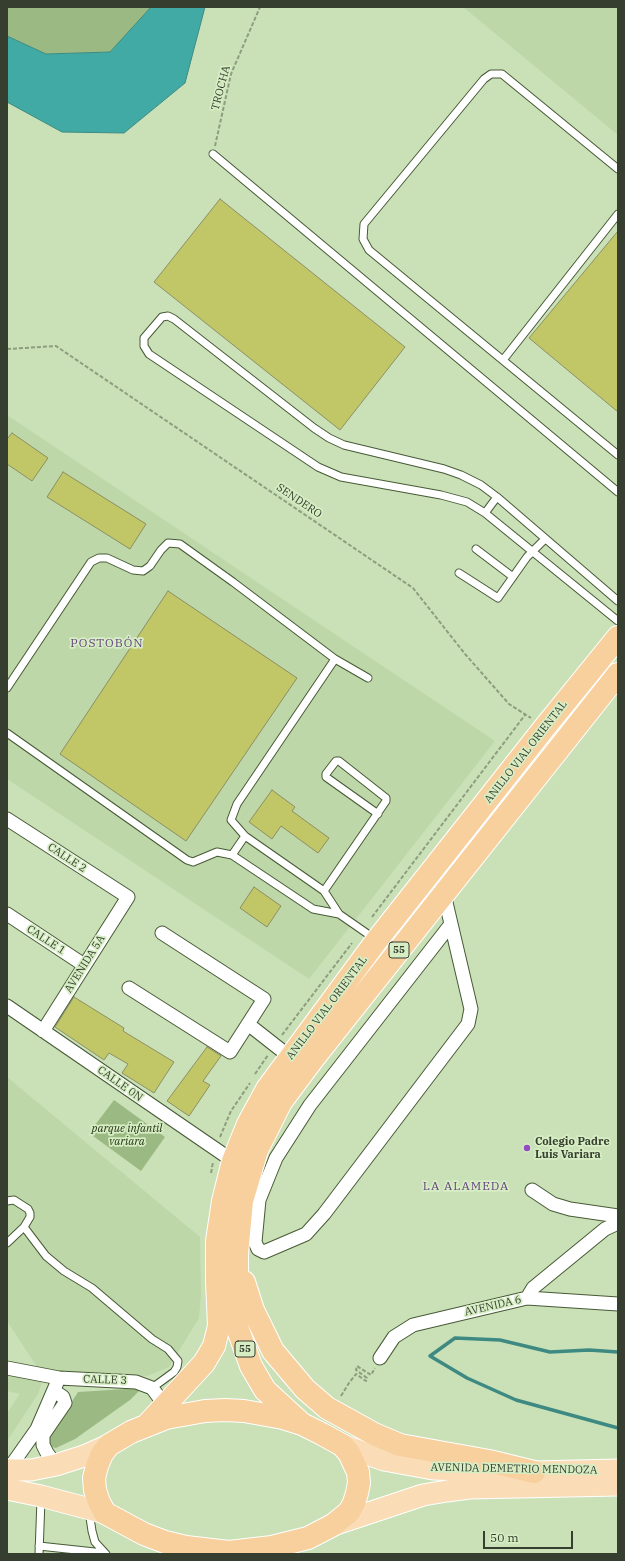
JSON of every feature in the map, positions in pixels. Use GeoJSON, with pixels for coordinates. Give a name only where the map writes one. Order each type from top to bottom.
{"type":"FeatureCollection","features":[{"type":"Feature","properties":{"kind":"highway","name":"ANILLO VIAL ORIENTAL"},"geometry":{"type":"LineString","coordinates":[[147,1425],[204,1363],[214,1346],[219,1326],[217,1282],[218,1241],[223,1201],[233,1161],[248,1124],[263,1096],[282,1051],[370,935],[545,727],[618,637]]}},
{"type":"Feature","properties":{"kind":"highway","name":"ANILLO VIAL ORIENTAL"},"geometry":{"type":"LineString","coordinates":[[302,1424],[266,1390],[251,1366],[237,1327],[237,1254],[242,1201],[257,1150],[281,1102],[313,1059],[618,674]]}},
{"type":"Feature","properties":{"kind":"highway"},"geometry":{"type":"LineString","coordinates":[[237,1254],[246,1291],[253,1310],[273,1351],[305,1389],[334,1412],[374,1434],[400,1445],[534,1472]]}},
{"type":"Feature","properties":{"kind":"highway","name":"55"},"geometry":{"type":"LineString","coordinates":[[225,1410],[264,1414],[302,1424],[342,1445],[354,1462],[358,1472],[359,1482],[354,1503],[349,1512],[333,1525],[308,1538],[272,1547],[229,1552],[186,1547],[144,1534],[97,1511],[99,1502],[95,1490],[94,1478],[102,1454],[109,1445],[131,1432],[147,1425],[185,1414],[225,1410]]}},
{"type":"Feature","properties":{"kind":"highway","name":"55"},"geometry":{"type":"LineString","coordinates":[[144,1534],[166,1554]]}},
{"type":"Feature","properties":{"kind":"highway","name":"55"},"geometry":{"type":"LineString","coordinates":[[292,1554],[308,1538]]}},
{"type":"Feature","properties":{"kind":"main road"},"geometry":{"type":"LineString","coordinates":[[7,1476],[56,1465],[84,1456],[109,1445]]}},
{"type":"Feature","properties":{"kind":"main road","name":"AVENIDA DEMETRIO MENDOZA"},"geometry":{"type":"LineString","coordinates":[[342,1445],[384,1460],[426,1468],[534,1472],[618,1470]]}},
{"type":"Feature","properties":{"kind":"main road"},"geometry":{"type":"LineString","coordinates":[[7,1476],[41,1496],[97,1511]]}},
{"type":"Feature","properties":{"kind":"main road","name":"AVENIDA DEMETRIO MENDOZA"},"geometry":{"type":"LineString","coordinates":[[333,1525],[423,1496],[447,1491],[469,1488],[618,1485]]}},
{"type":"Feature","properties":{"kind":"street","name":"CALLE 2"},"geometry":{"type":"LineString","coordinates":[[7,819],[128,897]]}},
{"type":"Feature","properties":{"kind":"street"},"geometry":{"type":"LineString","coordinates":[[444,894],[471,1009],[468,1024],[324,1214],[306,1234],[264,1252],[258,1249],[255,1242],[259,1200],[276,1158],[310,1105],[451,924]]}},
{"type":"Feature","properties":{"kind":"street","name":"AVENIDA 5A"},"geometry":{"type":"LineString","coordinates":[[43,1031],[128,897]]}},
{"type":"Feature","properties":{"kind":"street","name":"CALLE 1"},"geometry":{"type":"LineString","coordinates":[[7,914],[84,965]]}},
{"type":"Feature","properties":{"kind":"street"},"geometry":{"type":"LineString","coordinates":[[129,988],[230,1052],[264,1000],[162,933]]}},
{"type":"Feature","properties":{"kind":"street","name":"CALLE 0N"},"geometry":{"type":"LineString","coordinates":[[7,1006],[233,1161]]}},
{"type":"Feature","properties":{"kind":"street"},"geometry":{"type":"LineString","coordinates":[[248,1024],[282,1051]]}},
{"type":"Feature","properties":{"kind":"street"},"geometry":{"type":"LineString","coordinates":[[532,1190],[553,1204],[570,1209],[618,1216]]}},
{"type":"Feature","properties":{"kind":"street","name":"AVENIDA 6"},"geometry":{"type":"LineString","coordinates":[[380,1358],[394,1337],[413,1325],[527,1298],[533,1288],[605,1229],[618,1223]]}},
{"type":"Feature","properties":{"kind":"street"},"geometry":{"type":"LineString","coordinates":[[527,1298],[618,1304]]}},
{"type":"Feature","properties":{"kind":"street","name":"CALLE 3"},"geometry":{"type":"LineString","coordinates":[[7,1368],[59,1378],[136,1382],[152,1388]]}},
{"type":"Feature","properties":{"kind":"street"},"geometry":{"type":"LineString","coordinates":[[7,1476],[37,1428],[59,1378]]}},
{"type":"Feature","properties":{"kind":"street"},"geometry":{"type":"LineString","coordinates":[[152,1388],[164,1407]]}},
{"type":"Feature","properties":{"kind":"street"},"geometry":{"type":"LineString","coordinates":[[54,1392],[63,1398],[65,1403],[43,1435],[43,1445],[56,1465]]}},
{"type":"Feature","properties":{"kind":"lane"},"geometry":{"type":"LineString","coordinates":[[618,170],[502,74],[491,74],[484,79],[364,224],[363,239],[369,250],[618,455]]}},
{"type":"Feature","properties":{"kind":"lane"},"geometry":{"type":"LineString","coordinates":[[213,154],[618,492]]}},
{"type":"Feature","properties":{"kind":"lane"},"geometry":{"type":"LineString","coordinates":[[502,360],[618,214]]}},
{"type":"Feature","properties":{"kind":"lane"},"geometry":{"type":"LineString","coordinates":[[618,601],[481,485],[462,475],[344,445],[329,438],[174,319],[168,316],[162,317],[144,338],[144,346],[148,354],[318,467],[341,477],[441,495],[467,502],[485,513],[618,621]]}},
{"type":"Feature","properties":{"kind":"lane"},"geometry":{"type":"LineString","coordinates":[[485,513],[497,497]]}},
{"type":"Feature","properties":{"kind":"lane"},"geometry":{"type":"LineString","coordinates":[[459,573],[498,598],[513,576],[544,539]]}},
{"type":"Feature","properties":{"kind":"lane"},"geometry":{"type":"LineString","coordinates":[[7,688],[91,562],[99,558],[107,558],[133,570],[143,571],[150,566],[168,542],[180,544],[228,578],[335,659],[368,678]]}},
{"type":"Feature","properties":{"kind":"lane"},"geometry":{"type":"LineString","coordinates":[[476,549],[513,576]]}},
{"type":"Feature","properties":{"kind":"lane"},"geometry":{"type":"LineString","coordinates":[[335,659],[237,804],[231,820],[245,836],[324,890],[339,914]]}},
{"type":"Feature","properties":{"kind":"lane"},"geometry":{"type":"LineString","coordinates":[[7,733],[187,860],[193,862],[217,852],[232,855],[313,909],[339,914],[370,935]]}},
{"type":"Feature","properties":{"kind":"lane"},"geometry":{"type":"LineString","coordinates":[[324,890],[378,814],[386,801],[386,798],[336,761],[326,774],[326,777],[378,814]]}},
{"type":"Feature","properties":{"kind":"lane"},"geometry":{"type":"LineString","coordinates":[[232,855],[245,836]]}},
{"type":"Feature","properties":{"kind":"lane"},"geometry":{"type":"LineString","coordinates":[[7,1201],[14,1200],[28,1209],[30,1213],[30,1217],[24,1227],[7,1243]]}},
{"type":"Feature","properties":{"kind":"lane"},"geometry":{"type":"LineString","coordinates":[[24,1227],[46,1256],[64,1271],[92,1288],[140,1329],[174,1355],[178,1361],[174,1372],[152,1388]]}},
{"type":"Feature","properties":{"kind":"lane"},"geometry":{"type":"LineString","coordinates":[[41,1496],[39,1550],[105,1553]]}},
{"type":"Feature","properties":{"kind":"lane"},"geometry":{"type":"LineString","coordinates":[[97,1511],[92,1531],[95,1542],[105,1553]]}},
{"type":"Feature","properties":{"kind":"path","name":"TROCHA"},"geometry":{"type":"LineString","coordinates":[[213,154],[231,74],[260,7]]}},
{"type":"Feature","properties":{"kind":"path","name":"SENDERO"},"geometry":{"type":"LineString","coordinates":[[7,349],[56,346],[413,588],[465,654],[504,699],[509,704],[545,727]]}},
{"type":"Feature","properties":{"kind":"path"},"geometry":{"type":"LineString","coordinates":[[282,1051],[370,935],[525,714]]}},
{"type":"Feature","properties":{"kind":"path"},"geometry":{"type":"LineString","coordinates":[[334,1412],[343,1391],[356,1374],[366,1381],[367,1378],[356,1370],[357,1366],[371,1375],[380,1358]]}},
{"type":"Feature","properties":{"kind":"shaded area"},"geometry":{"type":"Polygon","coordinates":[[[463,7],[618,7],[618,135],[463,7]]]}},
{"type":"Feature","properties":{"kind":"shaded area"},"geometry":{"type":"Polygon","coordinates":[[[7,415],[495,741],[309,979],[7,779],[7,415]]]}},
{"type":"Feature","properties":{"kind":"shaded area"},"geometry":{"type":"Polygon","coordinates":[[[7,1077],[200,1237],[201,1295],[199,1318],[169,1367],[147,1376],[111,1377],[39,1370],[7,1321],[7,1077]]]}},
{"type":"Feature","properties":{"kind":"shaded area"},"geometry":{"type":"Polygon","coordinates":[[[7,1372],[43,1380],[38,1394],[7,1441],[7,1413],[20,1394],[7,1391],[7,1372]]]}},
{"type":"Feature","properties":{"kind":"green space"},"geometry":{"type":"Polygon","coordinates":[[[7,7],[151,7],[110,52],[46,54],[7,36],[7,7]]]}},
{"type":"Feature","properties":{"kind":"green space","name":"parque infantil variara"},"geometry":{"type":"Polygon","coordinates":[[[114,1100],[165,1137],[141,1171],[89,1133],[114,1100]]]}},
{"type":"Feature","properties":{"kind":"green space"},"geometry":{"type":"Polygon","coordinates":[[[142,1388],[130,1400],[75,1439],[56,1448],[48,1446],[45,1435],[66,1411],[78,1392],[142,1388]]]}},
{"type":"Feature","properties":{"kind":"water"},"geometry":{"type":"Polygon","coordinates":[[[151,7],[205,7],[185,83],[124,133],[62,132],[7,102],[7,36],[46,54],[110,52],[151,7]]]}},
{"type":"Feature","properties":{"kind":"building"},"geometry":{"type":"Polygon","coordinates":[[[220,199],[405,347],[340,430],[154,282],[220,199]]]}},
{"type":"Feature","properties":{"kind":"building"},"geometry":{"type":"Polygon","coordinates":[[[618,231],[618,412],[529,338],[618,231]]]}},
{"type":"Feature","properties":{"kind":"building"},"geometry":{"type":"Polygon","coordinates":[[[12,433],[48,458],[32,481],[7,464],[7,439],[12,433]]]}},
{"type":"Feature","properties":{"kind":"building"},"geometry":{"type":"Polygon","coordinates":[[[63,472],[146,524],[130,549],[47,497],[63,472]]]}},
{"type":"Feature","properties":{"kind":"building"},"geometry":{"type":"Polygon","coordinates":[[[168,591],[297,678],[186,841],[60,754],[168,591]]]}},
{"type":"Feature","properties":{"kind":"building"},"geometry":{"type":"Polygon","coordinates":[[[272,790],[295,807],[292,811],[329,838],[318,853],[281,826],[272,839],[249,822],[272,790]]]}},
{"type":"Feature","properties":{"kind":"building"},"geometry":{"type":"Polygon","coordinates":[[[254,887],[281,906],[267,927],[240,908],[254,887]]]}},
{"type":"Feature","properties":{"kind":"building"},"geometry":{"type":"Polygon","coordinates":[[[74,997],[124,1028],[123,1031],[174,1062],[154,1093],[122,1073],[128,1064],[109,1053],[104,1060],[55,1027],[74,997]]]}},
{"type":"Feature","properties":{"kind":"building"},"geometry":{"type":"Polygon","coordinates":[[[207,1047],[221,1056],[203,1081],[210,1085],[189,1116],[167,1101],[207,1047]]]}},
{"type":"Feature","properties":{"kind":"waterway"},"geometry":{"type":"LineString","coordinates":[[618,1352],[589,1350],[550,1352],[500,1340],[455,1338],[430,1356],[467,1378],[516,1400],[618,1428]]}},
{"type":"Feature","properties":{"kind":"place","name":"Colegio Padre Luis Variara"},"geometry":{"type":"Point","coordinates":[527,1148]}},
{"type":"Feature","properties":{"kind":"district","name":"POSTOBÓN"},"geometry":{"type":"Point","coordinates":[107,644]}},
{"type":"Feature","properties":{"kind":"district","name":"LA ALAMEDA"},"geometry":{"type":"Point","coordinates":[466,1187]}}]}
